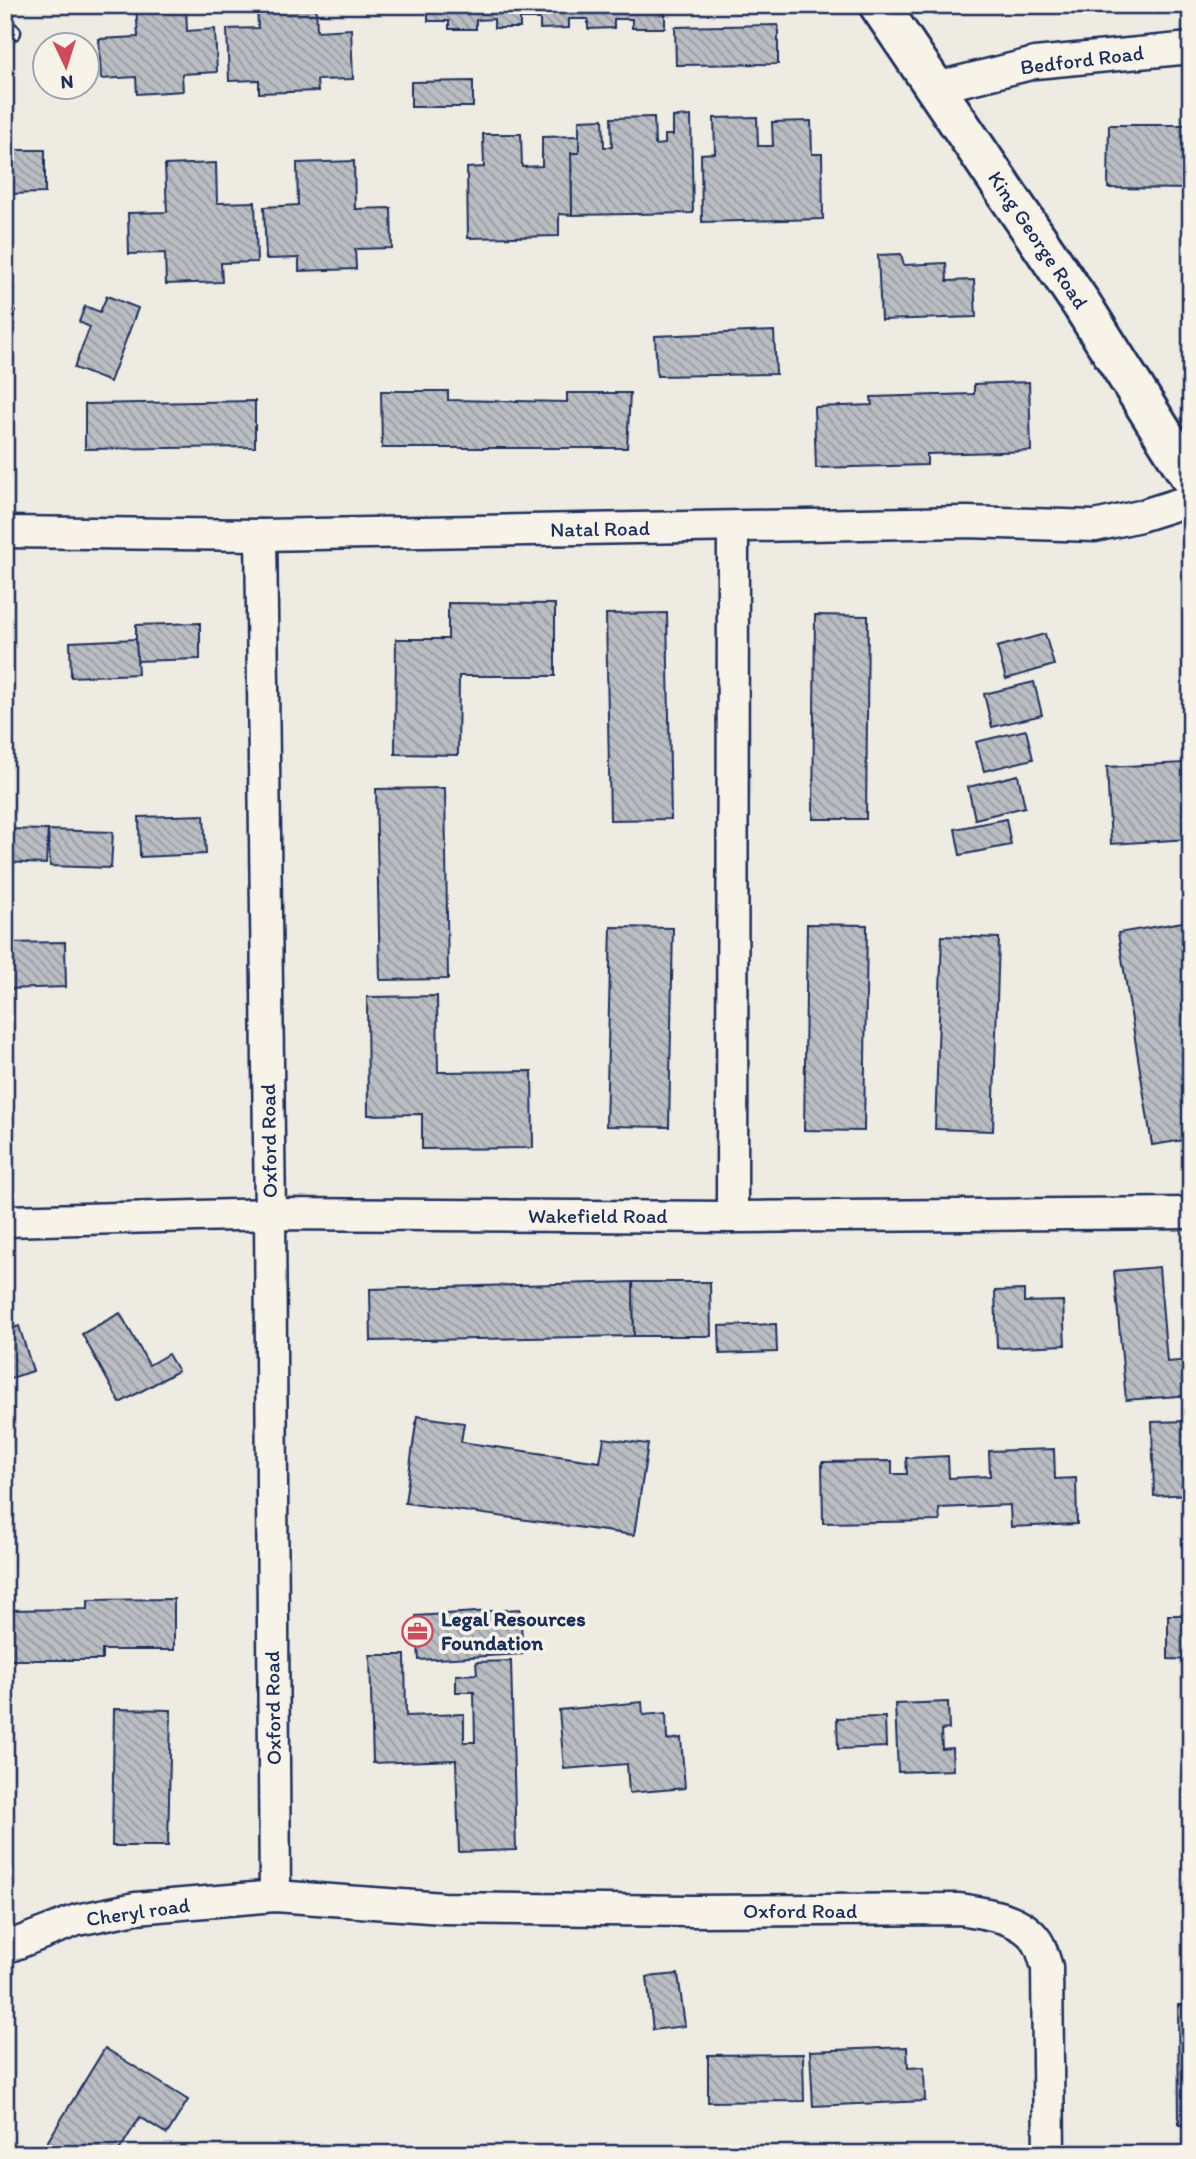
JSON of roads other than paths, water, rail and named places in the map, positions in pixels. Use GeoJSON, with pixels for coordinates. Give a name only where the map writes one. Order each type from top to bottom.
{"type":"FeatureCollection","features":[{"type":"Feature","properties":{"kind":"main road","name":"King George Road"},"geometry":{"type":"LineString","coordinates":[[881,6],[1082,305],[1191,478]]}},
{"type":"Feature","properties":{"kind":"street","name":"Bedford Road"},"geometry":{"type":"LineString","coordinates":[[934,88],[1035,63],[1191,48]]}},
{"type":"Feature","properties":{"kind":"street","name":"Natal Road"},"geometry":{"type":"LineString","coordinates":[[5,532],[261,535],[966,522],[1095,526],[1140,516],[1191,500]]}},
{"type":"Feature","properties":{"kind":"street"},"geometry":{"type":"LineString","coordinates":[[732,1217],[733,527]]}},
{"type":"Feature","properties":{"kind":"street","name":"Oxford Road"},"geometry":{"type":"LineString","coordinates":[[261,535],[275,1896],[443,1908],[691,1911],[959,1909],[993,1915],[1020,1926],[1036,1940],[1047,1968],[1049,2154]]}},
{"type":"Feature","properties":{"kind":"street","name":"Wakefield Road"},"geometry":{"type":"LineString","coordinates":[[5,1221],[270,1214],[732,1217],[1191,1213]]}},
{"type":"Feature","properties":{"kind":"street","name":"Cheryl road"},"geometry":{"type":"LineString","coordinates":[[5,1948],[77,1920],[136,1908],[275,1896]]}},
{"type":"Feature","properties":{"kind":"lane"},"geometry":{"type":"LineString","coordinates":[[1186,5],[1191,8]]}},
{"type":"Feature","properties":{"kind":"place","name":"Legal Resources Foundation"},"geometry":{"type":"Point","coordinates":[418,1631]}}]}
